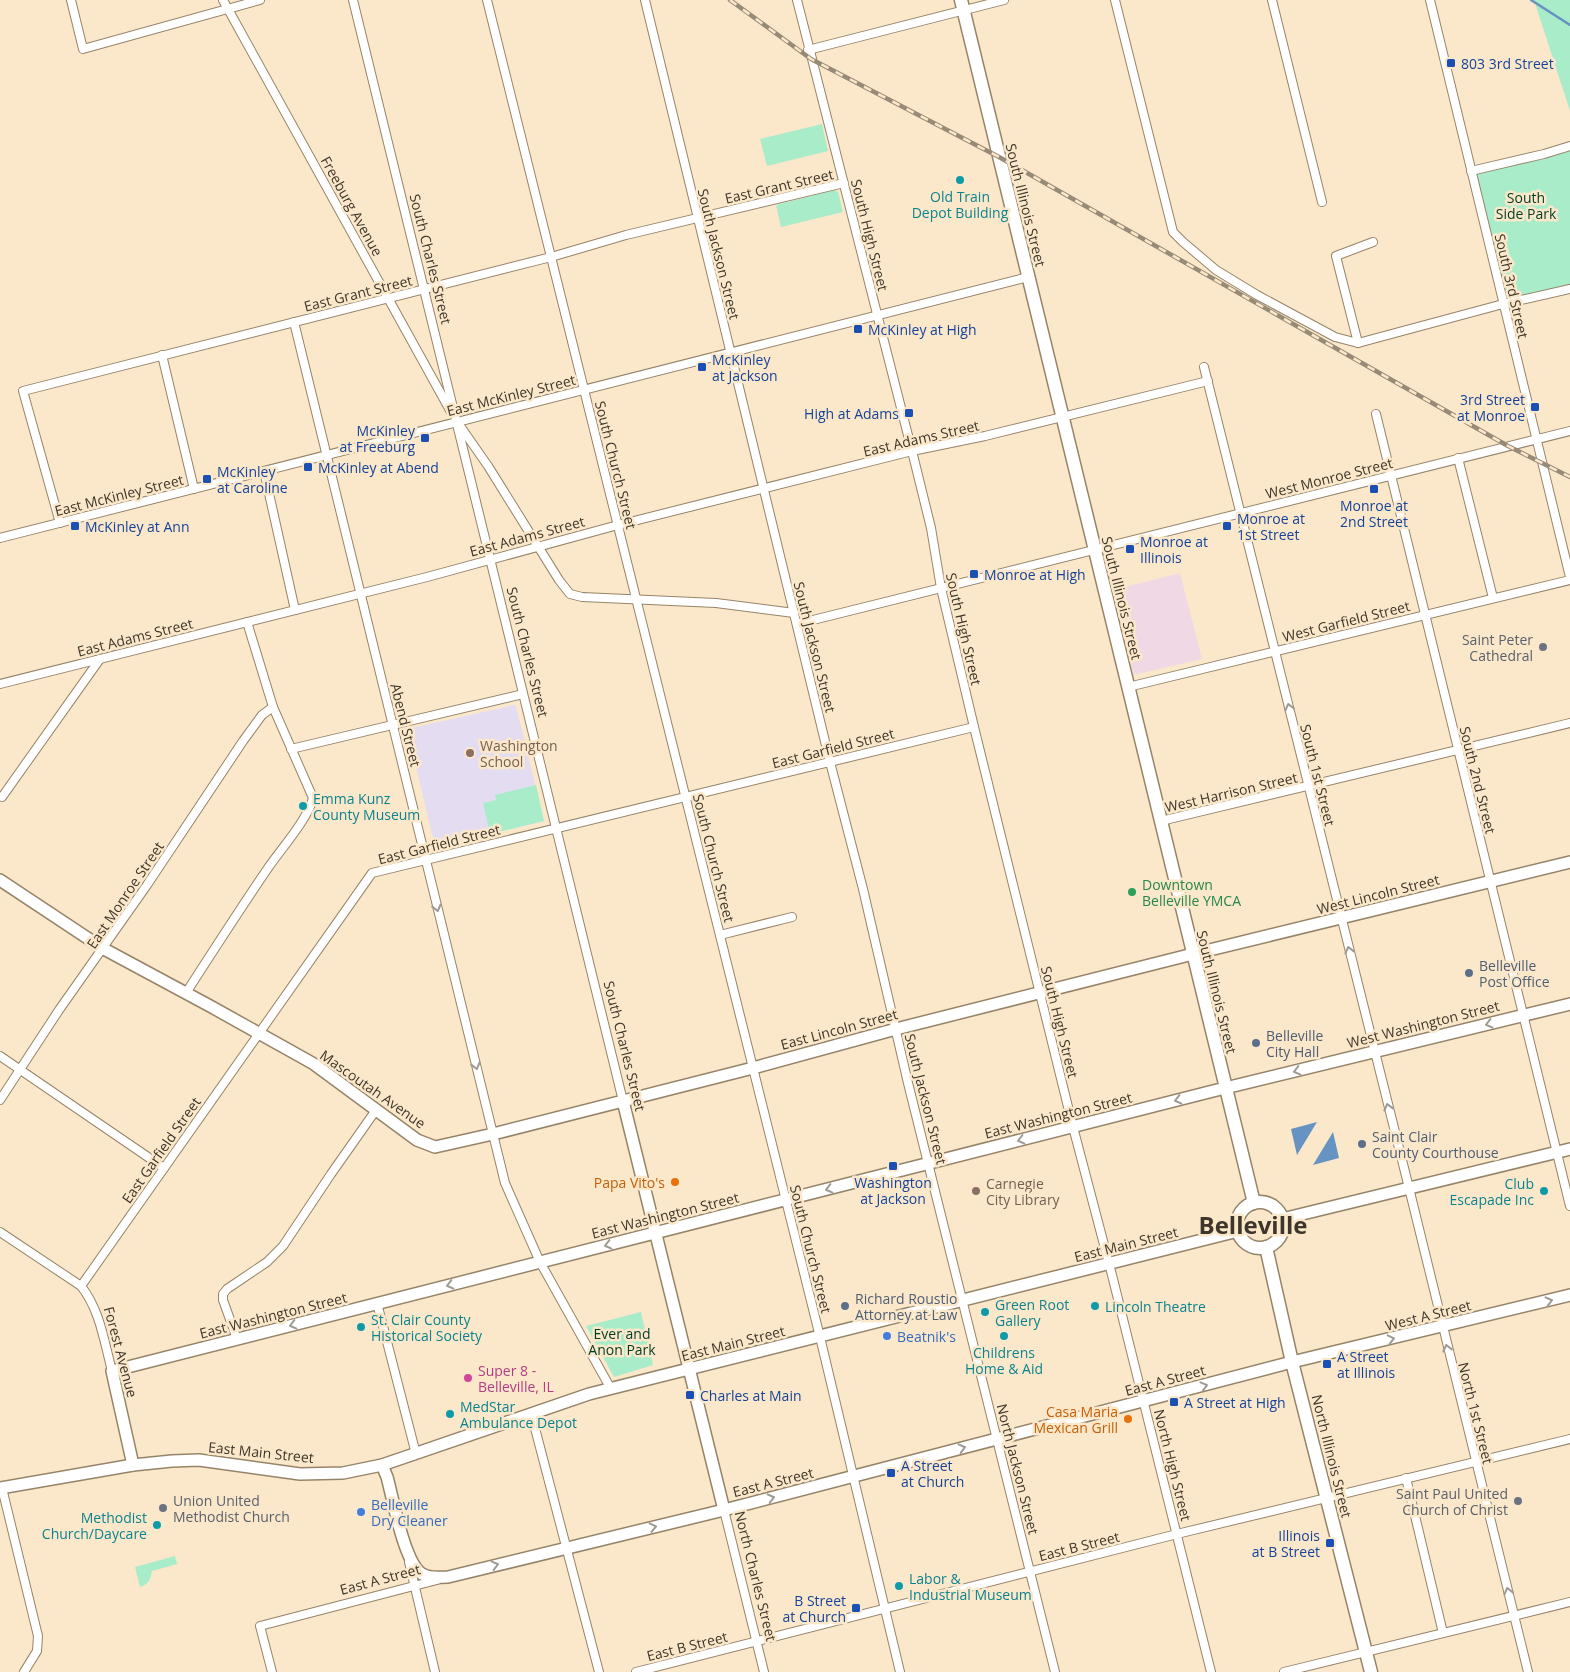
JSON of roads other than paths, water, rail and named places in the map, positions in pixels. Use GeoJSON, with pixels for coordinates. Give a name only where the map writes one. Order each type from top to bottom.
{"type":"FeatureCollection","features":[{"type":"Feature","properties":{"kind":"main road","name":"South Illinois Street"},"geometry":{"type":"LineString","coordinates":[[962,5],[1254,1203]]}},
{"type":"Feature","properties":{"kind":"main road"},"geometry":{"type":"LineString","coordinates":[[1254,1203],[1269,1204],[1275,1208],[1282,1219],[1282,1230],[1279,1237],[1274,1243],[1266,1247],[1258,1248],[1250,1245],[1244,1241],[1238,1231],[1238,1220],[1241,1212],[1254,1203]]}},
{"type":"Feature","properties":{"kind":"main road","name":"North Illinois Street"},"geometry":{"type":"LineString","coordinates":[[1266,1247],[1292,1362],[1371,1672]]}},
{"type":"Feature","properties":{"kind":"street"},"geometry":{"type":"LineString","coordinates":[[72,0],[83,49],[260,0]]}},
{"type":"Feature","properties":{"kind":"street","name":"Freeburg Avenue"},"geometry":{"type":"LineString","coordinates":[[223,0],[456,422],[488,466],[558,580],[570,594],[582,597],[636,599]]}},
{"type":"Feature","properties":{"kind":"street","name":"South Charles Street"},"geometry":{"type":"LineString","coordinates":[[353,0],[689,1370]]}},
{"type":"Feature","properties":{"kind":"street","name":"South Church Street"},"geometry":{"type":"LineString","coordinates":[[487,0],[820,1336],[900,1672]]}},
{"type":"Feature","properties":{"kind":"street","name":"South Jackson Street"},"geometry":{"type":"LineString","coordinates":[[645,0],[830,762],[863,889],[928,1164],[963,1300]]}},
{"type":"Feature","properties":{"kind":"street","name":"South High Street"},"geometry":{"type":"LineString","coordinates":[[797,0],[808,50],[912,451],[931,528],[941,588],[974,727],[1073,1127],[1109,1264]]}},
{"type":"Feature","properties":{"kind":"street"},"geometry":{"type":"LineString","coordinates":[[808,50],[962,5],[1004,0]]}},
{"type":"Feature","properties":{"kind":"street"},"geometry":{"type":"LineString","coordinates":[[1115,0],[1173,232],[1182,242],[1216,270],[1257,295],[1335,337],[1358,343],[1503,304],[1570,289]]}},
{"type":"Feature","properties":{"kind":"street"},"geometry":{"type":"LineString","coordinates":[[1272,0],[1322,202]]}},
{"type":"Feature","properties":{"kind":"street","name":"South 3rd Street"},"geometry":{"type":"LineString","coordinates":[[1430,0],[1570,578]]}},
{"type":"Feature","properties":{"kind":"street"},"geometry":{"type":"LineString","coordinates":[[1471,171],[1570,146]]}},
{"type":"Feature","properties":{"kind":"street","name":"East Grant Street"},"geometry":{"type":"LineString","coordinates":[[60,523],[23,391],[551,257],[626,235],[844,183]]}},
{"type":"Feature","properties":{"kind":"street"},"geometry":{"type":"LineString","coordinates":[[1358,343],[1336,256],[1373,242]]}},
{"type":"Feature","properties":{"kind":"street","name":"East McKinley Street"},"geometry":{"type":"LineString","coordinates":[[0,538],[1028,277]]}},
{"type":"Feature","properties":{"kind":"street","name":"Abend Street"},"geometry":{"type":"LineString","coordinates":[[294,322],[493,1134]]}},
{"type":"Feature","properties":{"kind":"street"},"geometry":{"type":"LineString","coordinates":[[162,355],[194,489]]}},
{"type":"Feature","properties":{"kind":"street","name":"South 1st Street"},"geometry":{"type":"LineString","coordinates":[[1204,367],[1409,1188]]}},
{"type":"Feature","properties":{"kind":"street","name":"East Adams Street"},"geometry":{"type":"LineString","coordinates":[[0,684],[360,594],[618,525],[912,451],[985,436],[1208,381]]}},
{"type":"Feature","properties":{"kind":"street","name":"South 2nd Street"},"geometry":{"type":"LineString","coordinates":[[1376,414],[1570,1206]]}},
{"type":"Feature","properties":{"kind":"street","name":"West Monroe Street"},"geometry":{"type":"LineString","coordinates":[[1094,549],[1570,431]]}},
{"type":"Feature","properties":{"kind":"street"},"geometry":{"type":"LineString","coordinates":[[1458,458],[1493,598]]}},
{"type":"Feature","properties":{"kind":"street"},"geometry":{"type":"LineString","coordinates":[[264,471],[294,610]]}},
{"type":"Feature","properties":{"kind":"street"},"geometry":{"type":"LineString","coordinates":[[797,624],[1094,549]]}},
{"type":"Feature","properties":{"kind":"street","name":"West Garfield Street"},"geometry":{"type":"LineString","coordinates":[[1128,687],[1570,578]]}},
{"type":"Feature","properties":{"kind":"street"},"geometry":{"type":"LineString","coordinates":[[636,599],[716,603],[794,613]]}},
{"type":"Feature","properties":{"kind":"street"},"geometry":{"type":"LineString","coordinates":[[186,993],[267,869],[312,805],[313,798],[310,788],[273,707],[247,622]]}},
{"type":"Feature","properties":{"kind":"street"},"geometry":{"type":"LineString","coordinates":[[2,796],[100,659]]}},
{"type":"Feature","properties":{"kind":"street"},"geometry":{"type":"LineString","coordinates":[[291,749],[523,694]]}},
{"type":"Feature","properties":{"kind":"street","name":"East Monroe Street"},"geometry":{"type":"LineString","coordinates":[[0,1100],[59,1010],[104,949],[243,741],[262,716],[273,707]]}},
{"type":"Feature","properties":{"kind":"street","name":"West Harrison Street"},"geometry":{"type":"LineString","coordinates":[[1161,822],[1570,723]]}},
{"type":"Feature","properties":{"kind":"street","name":"East Garfield Street"},"geometry":{"type":"LineString","coordinates":[[81,1286],[372,874],[974,727]]}},
{"type":"Feature","properties":{"kind":"street","name":"West Lincoln Street"},"geometry":{"type":"LineString","coordinates":[[1193,954],[1570,862]]}},
{"type":"Feature","properties":{"kind":"street","name":"Mascoutah Avenue"},"geometry":{"type":"LineString","coordinates":[[0,880],[104,949],[314,1064],[417,1140],[434,1147],[493,1134]]}},
{"type":"Feature","properties":{"kind":"street","name":"South Church Street"},"geometry":{"type":"LineString","coordinates":[[720,935],[792,917]]}},
{"type":"Feature","properties":{"kind":"street","name":"East Lincoln Street"},"geometry":{"type":"LineString","coordinates":[[493,1134],[1193,954]]}},
{"type":"Feature","properties":{"kind":"street","name":"West Washington Street"},"geometry":{"type":"LineString","coordinates":[[1226,1088],[1570,1004]]}},
{"type":"Feature","properties":{"kind":"street"},"geometry":{"type":"LineString","coordinates":[[0,1056],[164,1168]]}},
{"type":"Feature","properties":{"kind":"street","name":"East Washington Street"},"geometry":{"type":"LineString","coordinates":[[112,1371],[1226,1088]]}},
{"type":"Feature","properties":{"kind":"street"},"geometry":{"type":"LineString","coordinates":[[237,1339],[223,1300],[223,1294],[227,1289],[267,1262],[283,1246],[376,1110]]}},
{"type":"Feature","properties":{"kind":"street"},"geometry":{"type":"LineString","coordinates":[[493,1134],[505,1182],[540,1262],[611,1389]]}},
{"type":"Feature","properties":{"kind":"street"},"geometry":{"type":"LineString","coordinates":[[1282,1219],[1570,1150]]}},
{"type":"Feature","properties":{"kind":"street","name":"North 1st Street"},"geometry":{"type":"LineString","coordinates":[[1409,1188],[1528,1672]]}},
{"type":"Feature","properties":{"kind":"street","name":"East Main Street"},"geometry":{"type":"LineString","coordinates":[[1,1488],[133,1465],[172,1461],[199,1460],[300,1474],[343,1473],[382,1465],[589,1394],[1238,1231]]}},
{"type":"Feature","properties":{"kind":"street","name":"Forest Avenue"},"geometry":{"type":"LineString","coordinates":[[0,1232],[81,1286],[90,1297],[96,1309],[112,1371],[133,1465]]}},
{"type":"Feature","properties":{"kind":"street","name":"North High Street"},"geometry":{"type":"LineString","coordinates":[[1109,1264],[1211,1672]]}},
{"type":"Feature","properties":{"kind":"street","name":"West A Street"},"geometry":{"type":"LineString","coordinates":[[1292,1362],[1570,1295]]}},
{"type":"Feature","properties":{"kind":"street","name":"North Jackson Street"},"geometry":{"type":"LineString","coordinates":[[963,1300],[1055,1672]]}},
{"type":"Feature","properties":{"kind":"street"},"geometry":{"type":"LineString","coordinates":[[377,1304],[416,1454]]}},
{"type":"Feature","properties":{"kind":"street","name":"East A Street"},"geometry":{"type":"LineString","coordinates":[[272,1672],[260,1626],[567,1547],[724,1510],[1292,1362]]}},
{"type":"Feature","properties":{"kind":"street","name":"North Charles Street"},"geometry":{"type":"LineString","coordinates":[[689,1370],[764,1672]]}},
{"type":"Feature","properties":{"kind":"street"},"geometry":{"type":"LineString","coordinates":[[531,1413],[599,1672]]}},
{"type":"Feature","properties":{"kind":"street","name":"East B Street"},"geometry":{"type":"LineString","coordinates":[[636,1672],[1176,1534],[1570,1439]]}},
{"type":"Feature","properties":{"kind":"street"},"geometry":{"type":"LineString","coordinates":[[382,1465],[388,1477],[416,1585],[435,1672]]}},
{"type":"Feature","properties":{"kind":"street"},"geometry":{"type":"LineString","coordinates":[[1406,1478],[1443,1633]]}},
{"type":"Feature","properties":{"kind":"street"},"geometry":{"type":"LineString","coordinates":[[1,1488],[38,1636],[37,1651],[24,1672]]}},
{"type":"Feature","properties":{"kind":"street"},"geometry":{"type":"LineString","coordinates":[[406,1551],[417,1570],[422,1574],[432,1578],[448,1577]]}},
{"type":"Feature","properties":{"kind":"street"},"geometry":{"type":"LineString","coordinates":[[1284,1672],[1570,1602]]}},
{"type":"Feature","properties":{"kind":"water"},"geometry":{"type":"Polygon","coordinates":[[[1317,1122],[1297,1155],[1291,1129],[1317,1122]]]}},
{"type":"Feature","properties":{"kind":"water"},"geometry":{"type":"Polygon","coordinates":[[[1333,1132],[1339,1158],[1313,1165],[1333,1132]]]}},
{"type":"Feature","properties":{"kind":"waterway"},"geometry":{"type":"LineString","coordinates":[[1531,0],[1570,25]]}},
{"type":"Feature","properties":{"kind":"railway"},"geometry":{"type":"LineString","coordinates":[[730,0],[811,59],[999,157],[1508,446],[1570,477]]}},
{"type":"Feature","properties":{"kind":"place","name":"803 3rd Street"},"geometry":{"type":"Point","coordinates":[1451,63]}},
{"type":"Feature","properties":{"kind":"place","name":"Old Train Depot Building"},"geometry":{"type":"Point","coordinates":[960,180]}},
{"type":"Feature","properties":{"kind":"place","name":"McKinley at High"},"geometry":{"type":"Point","coordinates":[858,329]}},
{"type":"Feature","properties":{"kind":"place","name":"McKinley at Jackson"},"geometry":{"type":"Point","coordinates":[702,367]}},
{"type":"Feature","properties":{"kind":"place","name":"3rd Street at Monroe"},"geometry":{"type":"Point","coordinates":[1535,407]}},
{"type":"Feature","properties":{"kind":"place","name":"High at Adams"},"geometry":{"type":"Point","coordinates":[909,413]}},
{"type":"Feature","properties":{"kind":"place","name":"McKinley at Freeburg"},"geometry":{"type":"Point","coordinates":[425,438]}},
{"type":"Feature","properties":{"kind":"place","name":"McKinley at Abend"},"geometry":{"type":"Point","coordinates":[308,467]}},
{"type":"Feature","properties":{"kind":"place","name":"McKinley at Caroline"},"geometry":{"type":"Point","coordinates":[207,479]}},
{"type":"Feature","properties":{"kind":"place","name":"Monroe at 2nd Street"},"geometry":{"type":"Point","coordinates":[1374,489]}},
{"type":"Feature","properties":{"kind":"place","name":"McKinley at Ann"},"geometry":{"type":"Point","coordinates":[75,526]}},
{"type":"Feature","properties":{"kind":"place","name":"Monroe at 1st Street"},"geometry":{"type":"Point","coordinates":[1227,526]}},
{"type":"Feature","properties":{"kind":"place","name":"Monroe at Illinois"},"geometry":{"type":"Point","coordinates":[1130,549]}},
{"type":"Feature","properties":{"kind":"place","name":"Monroe at High"},"geometry":{"type":"Point","coordinates":[974,574]}},
{"type":"Feature","properties":{"kind":"place","name":"Saint Peter Cathedral"},"geometry":{"type":"Point","coordinates":[1543,647]}},
{"type":"Feature","properties":{"kind":"place","name":"Washington School"},"geometry":{"type":"Point","coordinates":[470,753]}},
{"type":"Feature","properties":{"kind":"place","name":"Emma Kunz County Museum"},"geometry":{"type":"Point","coordinates":[303,806]}},
{"type":"Feature","properties":{"kind":"place","name":"Downtown Belleville YMCA"},"geometry":{"type":"Point","coordinates":[1132,892]}},
{"type":"Feature","properties":{"kind":"place","name":"Belleville Post Office"},"geometry":{"type":"Point","coordinates":[1469,973]}},
{"type":"Feature","properties":{"kind":"place","name":"Belleville City Hall"},"geometry":{"type":"Point","coordinates":[1256,1043]}},
{"type":"Feature","properties":{"kind":"place","name":"Saint Clair County Courthouse"},"geometry":{"type":"Point","coordinates":[1362,1144]}},
{"type":"Feature","properties":{"kind":"place","name":"Washington at Jackson"},"geometry":{"type":"Point","coordinates":[893,1166]}},
{"type":"Feature","properties":{"kind":"place","name":"Papa Vito's"},"geometry":{"type":"Point","coordinates":[675,1182]}},
{"type":"Feature","properties":{"kind":"place","name":"Carnegie City Library"},"geometry":{"type":"Point","coordinates":[976,1191]}},
{"type":"Feature","properties":{"kind":"place","name":"Club Escapade Inc"},"geometry":{"type":"Point","coordinates":[1544,1191]}},
{"type":"Feature","properties":{"kind":"place","name":"Richard Roustio Attorney at Law"},"geometry":{"type":"Point","coordinates":[845,1306]}},
{"type":"Feature","properties":{"kind":"place","name":"Lincoln Theatre"},"geometry":{"type":"Point","coordinates":[1095,1306]}},
{"type":"Feature","properties":{"kind":"place","name":"Green Root Gallery"},"geometry":{"type":"Point","coordinates":[985,1312]}},
{"type":"Feature","properties":{"kind":"place","name":"St. Clair County Historical Society"},"geometry":{"type":"Point","coordinates":[361,1327]}},
{"type":"Feature","properties":{"kind":"place","name":"Beatnik's"},"geometry":{"type":"Point","coordinates":[887,1336]}},
{"type":"Feature","properties":{"kind":"place","name":"Childrens Home & Aid"},"geometry":{"type":"Point","coordinates":[1004,1336]}},
{"type":"Feature","properties":{"kind":"place","name":"A Street at Illinois"},"geometry":{"type":"Point","coordinates":[1327,1364]}},
{"type":"Feature","properties":{"kind":"place","name":"Super 8 - Belleville, IL"},"geometry":{"type":"Point","coordinates":[468,1378]}},
{"type":"Feature","properties":{"kind":"place","name":"Charles at Main"},"geometry":{"type":"Point","coordinates":[690,1395]}},
{"type":"Feature","properties":{"kind":"place","name":"A Street at High"},"geometry":{"type":"Point","coordinates":[1174,1402]}},
{"type":"Feature","properties":{"kind":"place","name":"MedStar Ambulance Depot"},"geometry":{"type":"Point","coordinates":[450,1414]}},
{"type":"Feature","properties":{"kind":"place","name":"Casa Maria Mexican Grill"},"geometry":{"type":"Point","coordinates":[1128,1419]}},
{"type":"Feature","properties":{"kind":"place","name":"A Street at Church"},"geometry":{"type":"Point","coordinates":[891,1473]}},
{"type":"Feature","properties":{"kind":"place","name":"Saint Paul United Church of Christ"},"geometry":{"type":"Point","coordinates":[1518,1501]}},
{"type":"Feature","properties":{"kind":"place","name":"Union United Methodist Church"},"geometry":{"type":"Point","coordinates":[163,1508]}},
{"type":"Feature","properties":{"kind":"place","name":"Belleville Dry Cleaner"},"geometry":{"type":"Point","coordinates":[361,1512]}},
{"type":"Feature","properties":{"kind":"place","name":"Methodist Church/Daycare"},"geometry":{"type":"Point","coordinates":[157,1525]}},
{"type":"Feature","properties":{"kind":"place","name":"Illinois at B Street"},"geometry":{"type":"Point","coordinates":[1330,1543]}},
{"type":"Feature","properties":{"kind":"place","name":"Labor & Industrial Museum"},"geometry":{"type":"Point","coordinates":[899,1586]}},
{"type":"Feature","properties":{"kind":"place","name":"B Street at Church"},"geometry":{"type":"Point","coordinates":[856,1608]}},
{"type":"Feature","properties":{"kind":"district","name":"Belleville"},"geometry":{"type":"Point","coordinates":[1253,1224]}},
{"type":"Feature","properties":{"kind":"park label","name":"South Side Park"},"geometry":{"type":"Point","coordinates":[1526,206]}},
{"type":"Feature","properties":{"kind":"park label","name":"Ever and Anon Park"},"geometry":{"type":"Point","coordinates":[622,1342]}}]}
